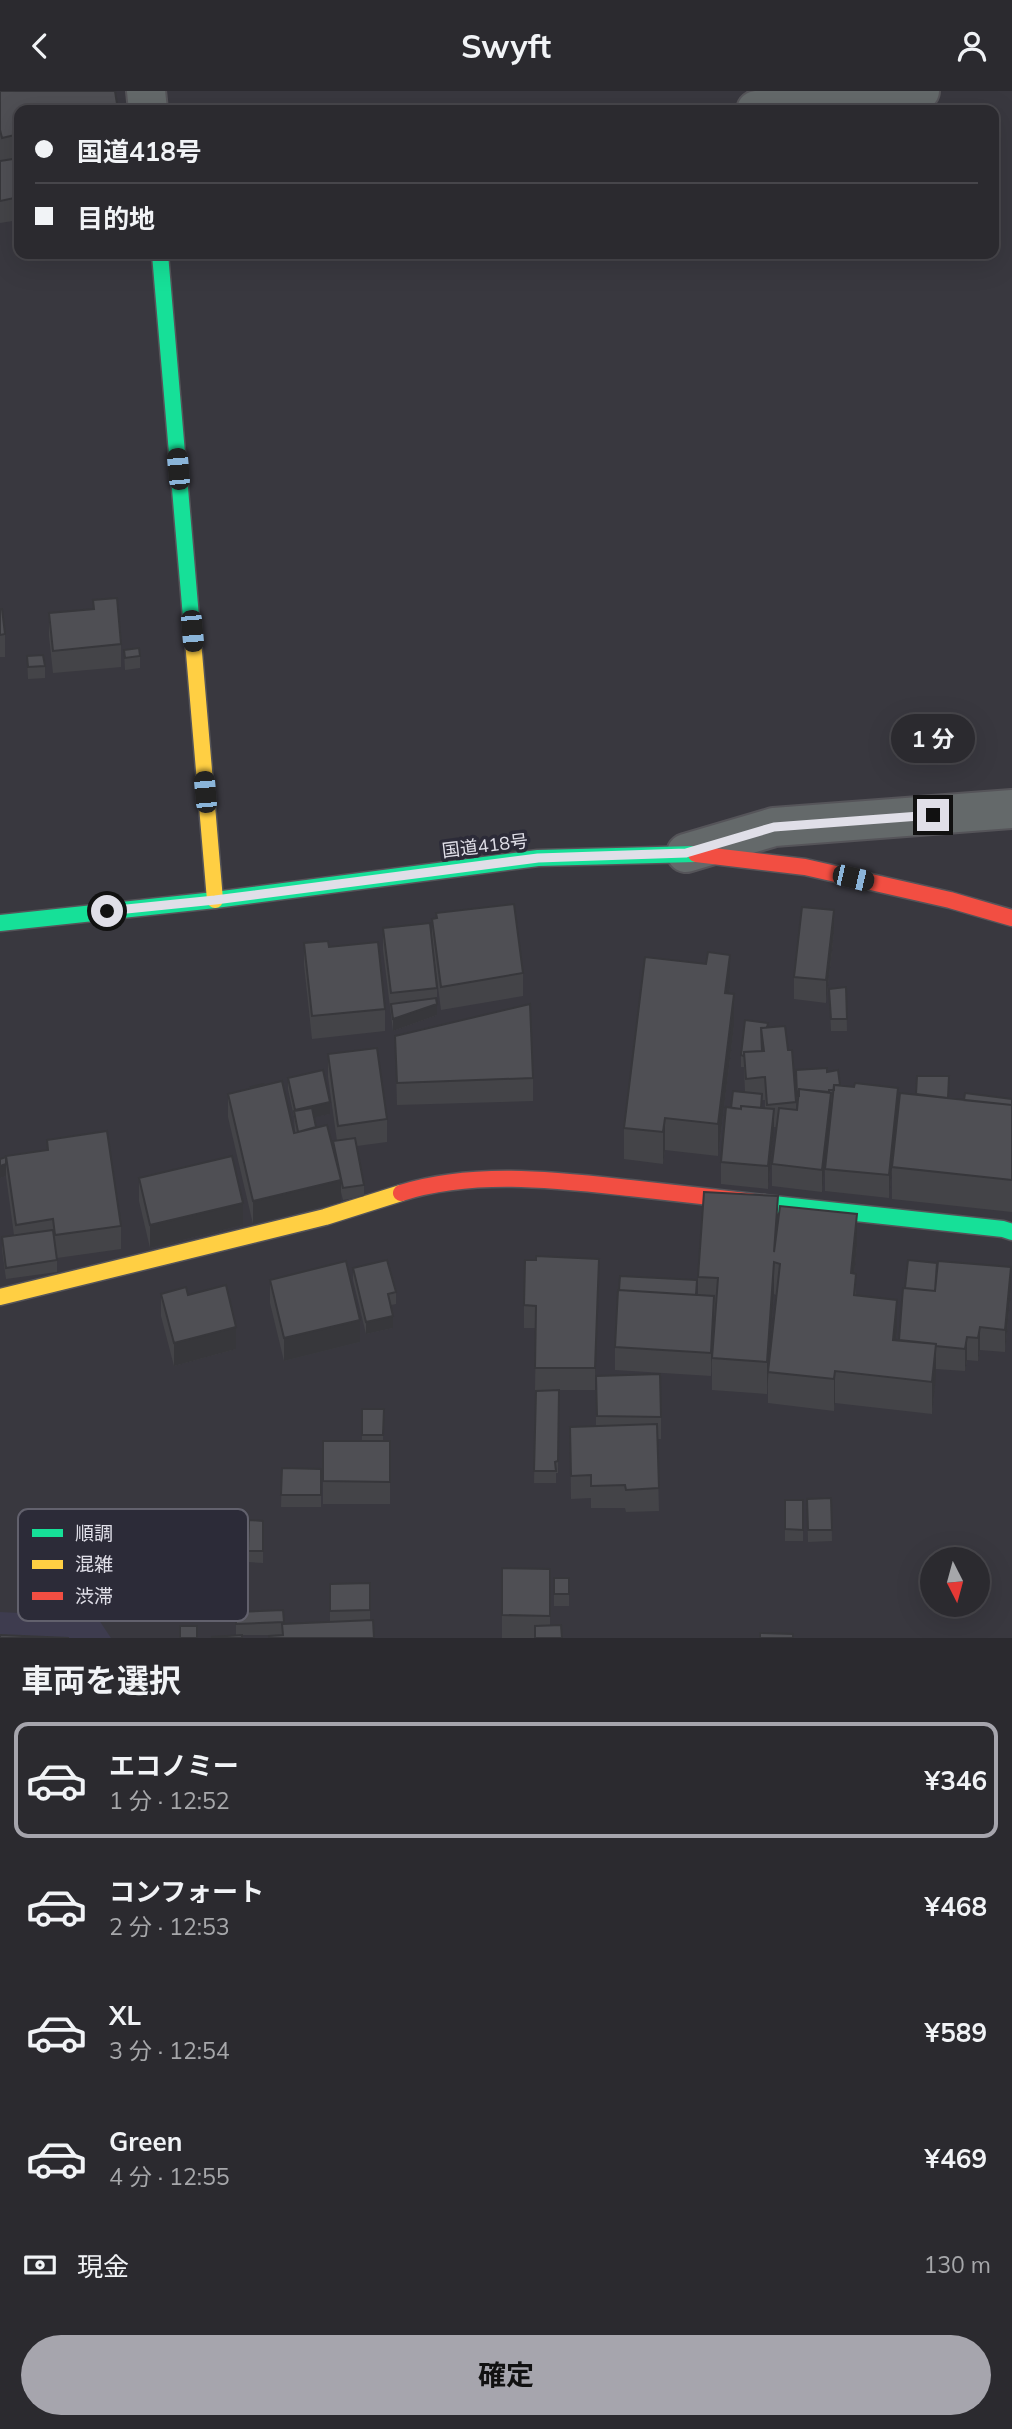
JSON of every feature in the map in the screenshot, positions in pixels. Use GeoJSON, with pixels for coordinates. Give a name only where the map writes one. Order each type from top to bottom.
{"type":"FeatureCollection","features":[{"type":"Feature","properties":{"kind":"main road"},"geometry":{"type":"LineString","coordinates":[[160,259],[215,900]]}},
{"type":"Feature","properties":{"kind":"main road","name":"国道418号"},"geometry":{"type":"LineString","coordinates":[[0,923],[215,900],[538,858],[686,853],[805,867],[950,899],[1012,918]]}},
{"type":"Feature","properties":{"kind":"main road"},"geometry":{"type":"LineString","coordinates":[[0,1297],[325,1217],[426,1185],[507,1179],[580,1182],[1012,1232]]}},
{"type":"Feature","properties":{"kind":"street"},"geometry":{"type":"LineString","coordinates":[[799,105],[920,91]]}},
{"type":"Feature","properties":{"kind":"street"},"geometry":{"type":"LineString","coordinates":[[686,853],[774,827],[1012,809]]}},
{"type":"Feature","properties":{"kind":"shaded area"},"geometry":{"type":"Polygon","coordinates":[[[0,1612],[18,1613],[18,1621],[100,1621],[111,1638],[0,1638],[0,1612]]]}},
{"type":"Feature","properties":{"kind":"building"},"geometry":{"type":"Polygon","coordinates":[[[0,91],[115,91],[117,105],[14,105],[14,135],[2,138],[0,91]]]}},
{"type":"Feature","properties":{"kind":"building"},"geometry":{"type":"Polygon","coordinates":[[[13,159],[14,198],[0,201],[0,161],[13,159]]]}},
{"type":"Feature","properties":{"kind":"building"},"geometry":{"type":"Polygon","coordinates":[[[117,598],[121,644],[53,651],[49,613],[94,609],[93,600],[117,598]]]}},
{"type":"Feature","properties":{"kind":"building"},"geometry":{"type":"Polygon","coordinates":[[[0,609],[5,634],[0,635],[0,609]]]}},
{"type":"Feature","properties":{"kind":"building"},"geometry":{"type":"Polygon","coordinates":[[[139,648],[140,656],[125,658],[124,650],[139,648]]]}},
{"type":"Feature","properties":{"kind":"building"},"geometry":{"type":"Polygon","coordinates":[[[43,655],[45,666],[28,667],[27,656],[43,655]]]}},
{"type":"Feature","properties":{"kind":"building"},"geometry":{"type":"Polygon","coordinates":[[[514,904],[523,973],[441,987],[432,919],[437,918],[436,913],[514,904]]]}},
{"type":"Feature","properties":{"kind":"building"},"geometry":{"type":"Polygon","coordinates":[[[802,907],[834,910],[826,980],[794,977],[802,907]]]}},
{"type":"Feature","properties":{"kind":"building"},"geometry":{"type":"Polygon","coordinates":[[[430,923],[437,988],[391,993],[383,928],[430,923]]]}},
{"type":"Feature","properties":{"kind":"building"},"geometry":{"type":"Polygon","coordinates":[[[328,941],[329,947],[378,942],[385,1009],[312,1016],[304,943],[328,941]]]}},
{"type":"Feature","properties":{"kind":"building"},"geometry":{"type":"Polygon","coordinates":[[[708,952],[730,955],[725,993],[734,994],[718,1124],[665,1118],[663,1132],[624,1128],[645,957],[706,964],[708,952]]]}},
{"type":"Feature","properties":{"kind":"building"},"geometry":{"type":"Polygon","coordinates":[[[846,987],[847,1019],[831,1019],[829,989],[846,987]]]}},
{"type":"Feature","properties":{"kind":"building"},"geometry":{"type":"Polygon","coordinates":[[[436,998],[437,1004],[393,1019],[391,1004],[436,998]]]}},
{"type":"Feature","properties":{"kind":"building"},"geometry":{"type":"Polygon","coordinates":[[[530,1004],[533,1078],[397,1083],[395,1036],[530,1004]]]}},
{"type":"Feature","properties":{"kind":"building"},"geometry":{"type":"Polygon","coordinates":[[[745,1020],[768,1023],[767,1028],[761,1028],[762,1051],[744,1052],[744,1056],[741,1055],[745,1020]]]}},
{"type":"Feature","properties":{"kind":"building"},"geometry":{"type":"Polygon","coordinates":[[[785,1026],[788,1050],[792,1050],[796,1102],[767,1105],[765,1077],[746,1079],[744,1052],[764,1051],[761,1028],[785,1026]]]}},
{"type":"Feature","properties":{"kind":"building"},"geometry":{"type":"Polygon","coordinates":[[[377,1048],[387,1119],[338,1126],[328,1054],[377,1048]]]}},
{"type":"Feature","properties":{"kind":"building"},"geometry":{"type":"Polygon","coordinates":[[[827,1068],[827,1072],[838,1070],[840,1085],[834,1085],[834,1090],[829,1092],[799,1089],[797,1096],[796,1070],[827,1068]]]}},
{"type":"Feature","properties":{"kind":"building"},"geometry":{"type":"Polygon","coordinates":[[[323,1070],[330,1102],[295,1110],[288,1078],[323,1070]]]}},
{"type":"Feature","properties":{"kind":"building"},"geometry":{"type":"Polygon","coordinates":[[[917,1076],[949,1076],[948,1098],[916,1094],[917,1076]]]}},
{"type":"Feature","properties":{"kind":"building"},"geometry":{"type":"Polygon","coordinates":[[[282,1081],[294,1133],[327,1125],[341,1180],[253,1201],[228,1094],[282,1081]]]}},
{"type":"Feature","properties":{"kind":"building"},"geometry":{"type":"Polygon","coordinates":[[[855,1083],[898,1088],[889,1175],[825,1169],[834,1085],[854,1087],[855,1083]]]}},
{"type":"Feature","properties":{"kind":"building"},"geometry":{"type":"Polygon","coordinates":[[[799,1089],[831,1093],[822,1170],[772,1164],[779,1108],[797,1110],[799,1089]]]}},
{"type":"Feature","properties":{"kind":"building"},"geometry":{"type":"Polygon","coordinates":[[[733,1091],[762,1094],[761,1108],[731,1108],[733,1091]]]}},
{"type":"Feature","properties":{"kind":"building"},"geometry":{"type":"Polygon","coordinates":[[[900,1093],[1012,1105],[1012,1180],[892,1167],[900,1093]]]}},
{"type":"Feature","properties":{"kind":"building"},"geometry":{"type":"Polygon","coordinates":[[[965,1093],[1012,1099],[1012,1105],[964,1100],[965,1093]]]}},
{"type":"Feature","properties":{"kind":"building"},"geometry":{"type":"Polygon","coordinates":[[[741,1106],[774,1109],[768,1166],[721,1162],[726,1107],[741,1109],[741,1106]]]}},
{"type":"Feature","properties":{"kind":"building"},"geometry":{"type":"Polygon","coordinates":[[[312,1108],[316,1127],[298,1132],[294,1111],[312,1108]]]}},
{"type":"Feature","properties":{"kind":"building"},"geometry":{"type":"Polygon","coordinates":[[[107,1131],[121,1226],[55,1235],[53,1219],[16,1225],[6,1156],[48,1150],[47,1140],[107,1131]]]}},
{"type":"Feature","properties":{"kind":"building"},"geometry":{"type":"Polygon","coordinates":[[[355,1138],[364,1185],[343,1188],[333,1141],[355,1138]]]}},
{"type":"Feature","properties":{"kind":"building"},"geometry":{"type":"Polygon","coordinates":[[[232,1156],[243,1203],[150,1225],[139,1178],[232,1156]]]}},
{"type":"Feature","properties":{"kind":"building"},"geometry":{"type":"Polygon","coordinates":[[[6,1157],[6,1164],[0,1166],[0,1159],[6,1157]]]}},
{"type":"Feature","properties":{"kind":"building"},"geometry":{"type":"Polygon","coordinates":[[[704,1192],[778,1196],[774,1252],[780,1206],[857,1214],[851,1273],[856,1274],[854,1295],[897,1300],[893,1340],[936,1344],[932,1382],[835,1371],[834,1379],[768,1372],[780,1264],[774,1262],[767,1362],[712,1358],[718,1278],[698,1277],[704,1192]]]}},
{"type":"Feature","properties":{"kind":"building"},"geometry":{"type":"Polygon","coordinates":[[[53,1230],[57,1260],[6,1268],[2,1237],[53,1230]]]}},
{"type":"Feature","properties":{"kind":"building"},"geometry":{"type":"Polygon","coordinates":[[[536,1256],[599,1259],[595,1368],[535,1368],[536,1306],[524,1305],[525,1260],[536,1260],[536,1256]]]}},
{"type":"Feature","properties":{"kind":"building"},"geometry":{"type":"Polygon","coordinates":[[[387,1260],[396,1292],[388,1294],[393,1316],[366,1322],[353,1268],[387,1260]]]}},
{"type":"Feature","properties":{"kind":"building"},"geometry":{"type":"Polygon","coordinates":[[[908,1260],[937,1263],[935,1291],[905,1288],[908,1260]]]}},
{"type":"Feature","properties":{"kind":"building"},"geometry":{"type":"Polygon","coordinates":[[[346,1261],[360,1320],[284,1338],[270,1280],[346,1261]]]}},
{"type":"Feature","properties":{"kind":"building"},"geometry":{"type":"Polygon","coordinates":[[[938,1261],[1011,1267],[1005,1330],[980,1327],[978,1338],[967,1337],[965,1349],[899,1340],[903,1288],[935,1291],[938,1261]]]}},
{"type":"Feature","properties":{"kind":"building"},"geometry":{"type":"Polygon","coordinates":[[[620,1276],[697,1280],[696,1295],[619,1290],[620,1276]]]}},
{"type":"Feature","properties":{"kind":"building"},"geometry":{"type":"Polygon","coordinates":[[[226,1285],[236,1327],[174,1343],[161,1294],[186,1287],[188,1295],[226,1285]]]}},
{"type":"Feature","properties":{"kind":"building"},"geometry":{"type":"Polygon","coordinates":[[[618,1290],[714,1296],[711,1353],[615,1347],[618,1290]]]}},
{"type":"Feature","properties":{"kind":"building"},"geometry":{"type":"Polygon","coordinates":[[[660,1374],[661,1417],[597,1416],[596,1376],[660,1374]]]}},
{"type":"Feature","properties":{"kind":"building"},"geometry":{"type":"Polygon","coordinates":[[[559,1390],[556,1471],[534,1471],[536,1391],[559,1390]]]}},
{"type":"Feature","properties":{"kind":"building"},"geometry":{"type":"Polygon","coordinates":[[[362,1409],[384,1409],[383,1435],[362,1435],[362,1409]]]}},
{"type":"Feature","properties":{"kind":"building"},"geometry":{"type":"Polygon","coordinates":[[[657,1424],[659,1488],[626,1490],[625,1485],[591,1486],[591,1475],[571,1476],[570,1427],[657,1424]]]}},
{"type":"Feature","properties":{"kind":"building"},"geometry":{"type":"Polygon","coordinates":[[[323,1441],[390,1441],[390,1482],[323,1481],[323,1441]]]}},
{"type":"Feature","properties":{"kind":"building"},"geometry":{"type":"Polygon","coordinates":[[[282,1468],[321,1469],[321,1495],[281,1495],[282,1468]]]}},
{"type":"Feature","properties":{"kind":"building"},"geometry":{"type":"Polygon","coordinates":[[[831,1498],[832,1530],[808,1530],[807,1499],[831,1498]]]}},
{"type":"Feature","properties":{"kind":"building"},"geometry":{"type":"Polygon","coordinates":[[[785,1500],[803,1500],[803,1530],[785,1529],[785,1500]]]}},
{"type":"Feature","properties":{"kind":"building"},"geometry":{"type":"Polygon","coordinates":[[[249,1520],[263,1521],[263,1551],[248,1551],[249,1520]]]}},
{"type":"Feature","properties":{"kind":"building"},"geometry":{"type":"Polygon","coordinates":[[[502,1568],[550,1569],[550,1616],[502,1615],[502,1568]]]}},
{"type":"Feature","properties":{"kind":"building"},"geometry":{"type":"Polygon","coordinates":[[[554,1578],[569,1578],[569,1594],[554,1594],[554,1578]]]}},
{"type":"Feature","properties":{"kind":"building"},"geometry":{"type":"Polygon","coordinates":[[[370,1583],[370,1610],[330,1611],[330,1584],[370,1583]]]}},
{"type":"Feature","properties":{"kind":"building"},"geometry":{"type":"Polygon","coordinates":[[[283,1610],[284,1622],[236,1624],[236,1621],[248,1621],[248,1611],[283,1610]]]}},
{"type":"Feature","properties":{"kind":"building"},"geometry":{"type":"Polygon","coordinates":[[[373,1620],[374,1638],[269,1638],[283,1635],[282,1624],[373,1620]]]}},
{"type":"Feature","properties":{"kind":"building"},"geometry":{"type":"Polygon","coordinates":[[[561,1625],[562,1638],[535,1638],[535,1626],[561,1625]]]}},
{"type":"Feature","properties":{"kind":"building"},"geometry":{"type":"Polygon","coordinates":[[[180,1626],[197,1626],[197,1638],[180,1638],[180,1626]]]}},
{"type":"Feature","properties":{"kind":"building"},"geometry":{"type":"Polygon","coordinates":[[[760,1633],[793,1634],[793,1638],[760,1638],[760,1633]]]}},
{"type":"Feature","properties":{"kind":"building"},"geometry":{"type":"Polygon","coordinates":[[[0,1635],[69,1638],[0,1638],[0,1635]]]}},
{"type":"Feature","properties":{"kind":"building"},"geometry":{"type":"Polygon","coordinates":[[[242,1635],[242,1638],[212,1638],[212,1637],[242,1635]]]}},
{"type":"Feature","properties":{"kind":"traffic: fast"},"geometry":{"type":"LineString","coordinates":[[160,259],[192,629]]}},
{"type":"Feature","properties":{"kind":"traffic: fast"},"geometry":{"type":"LineString","coordinates":[[0,923],[215,900],[538,858],[696,854]]}},
{"type":"Feature","properties":{"kind":"traffic: fast"},"geometry":{"type":"LineString","coordinates":[[764,1203],[1012,1232]]}},
{"type":"Feature","properties":{"kind":"traffic: slow"},"geometry":{"type":"LineString","coordinates":[[192,629],[215,900]]}},
{"type":"Feature","properties":{"kind":"traffic: slow"},"geometry":{"type":"LineString","coordinates":[[0,1297],[325,1217],[401,1193]]}},
{"type":"Feature","properties":{"kind":"traffic: jam"},"geometry":{"type":"LineString","coordinates":[[696,854],[805,867],[950,900],[1012,918]]}},
{"type":"Feature","properties":{"kind":"traffic: jam"},"geometry":{"type":"LineString","coordinates":[[401,1193],[457,1181],[515,1179],[573,1182],[764,1203]]}},
{"type":"Feature","properties":{"kind":"route"},"geometry":{"type":"LineString","coordinates":[[107,911],[215,900],[538,858],[686,853],[774,827],[933,815]]}}]}
